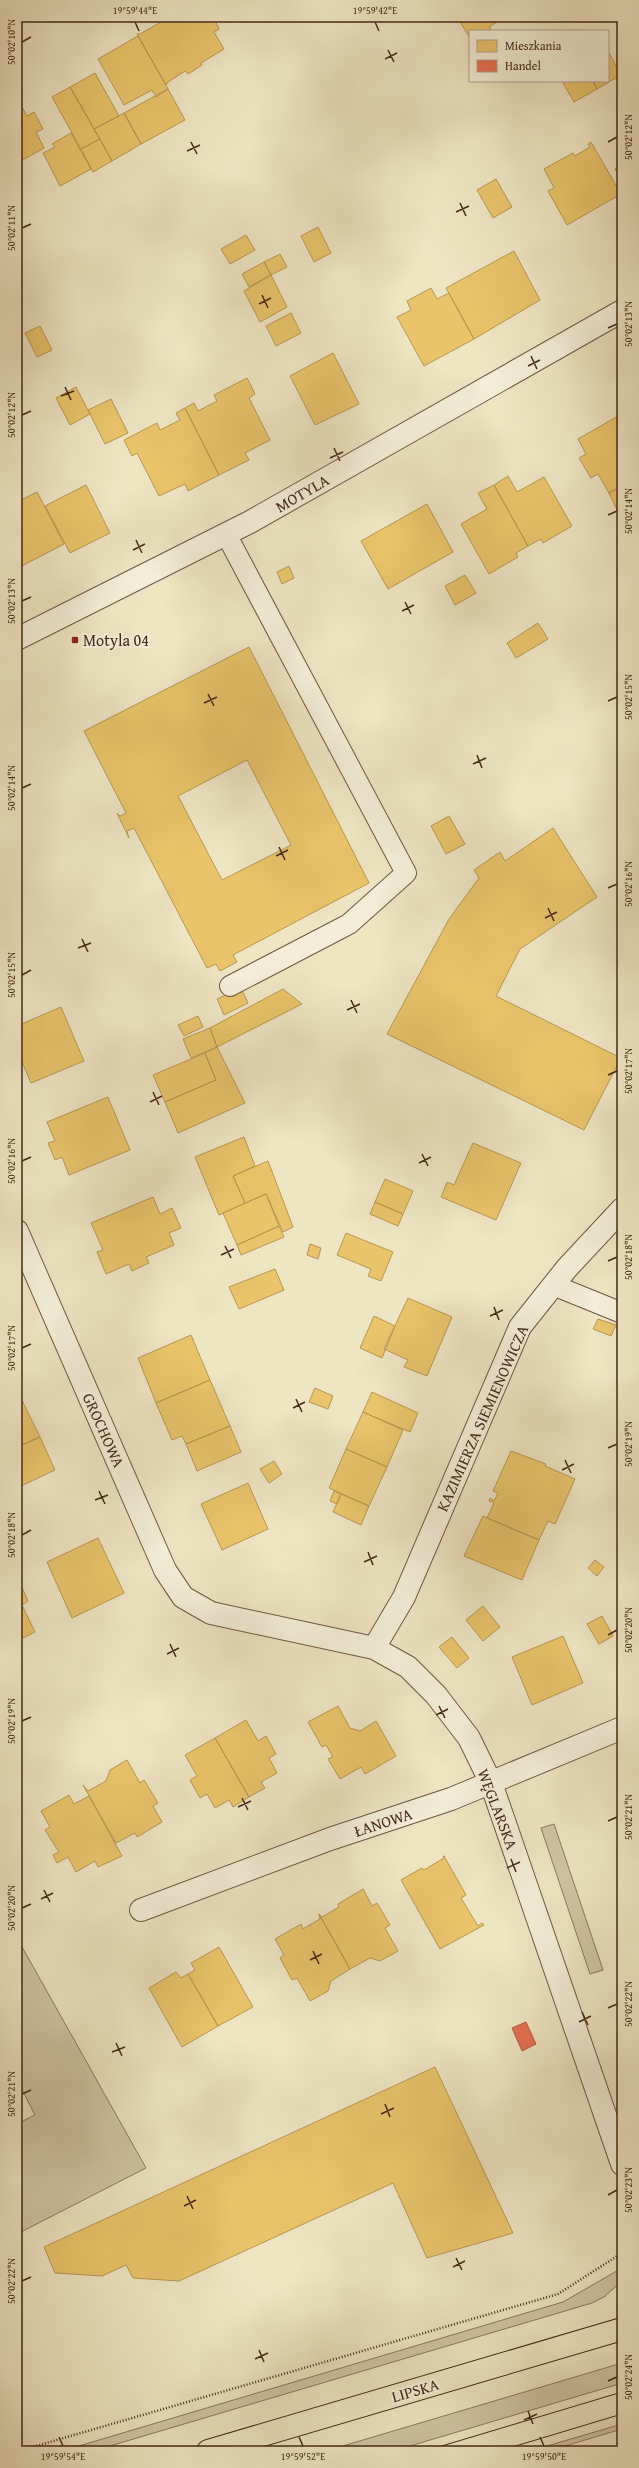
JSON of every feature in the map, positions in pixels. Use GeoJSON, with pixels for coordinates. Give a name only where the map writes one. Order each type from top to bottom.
{"type":"FeatureCollection","features":[{"type":"Feature","properties":{"kind":"main road","name":"LIPSKA"},"geometry":{"type":"LineString","coordinates":[[208,2451],[622,2329]]}},
{"type":"Feature","properties":{"kind":"street","name":"MOTYLA"},"geometry":{"type":"LineString","coordinates":[[17,639],[226,534],[622,311]]}},
{"type":"Feature","properties":{"kind":"street","name":"KAZIMIERZA SIEMIENOWICZA"},"geometry":{"type":"LineString","coordinates":[[374,1648],[404,1597],[520,1326],[553,1285],[622,1208]]}},
{"type":"Feature","properties":{"kind":"street","name":"GROCHOWA"},"geometry":{"type":"LineString","coordinates":[[17,1231],[165,1570],[184,1597],[211,1613]]}},
{"type":"Feature","properties":{"kind":"street","name":"WĘGLARSKA"},"geometry":{"type":"LineString","coordinates":[[211,1613],[374,1648],[408,1667],[436,1695],[469,1738],[491,1783],[622,2164]]}},
{"type":"Feature","properties":{"kind":"street","name":"ŁANOWA"},"geometry":{"type":"LineString","coordinates":[[141,1910],[330,1839],[451,1799],[622,1728]]}},
{"type":"Feature","properties":{"kind":"lane"},"geometry":{"type":"LineString","coordinates":[[226,534],[406,873],[349,924],[230,986]]}},
{"type":"Feature","properties":{"kind":"lane"},"geometry":{"type":"LineString","coordinates":[[553,1285],[622,1313]]}},
{"type":"Feature","properties":{"kind":"path"},"geometry":{"type":"LineString","coordinates":[[19,2451],[558,2294],[622,2253]]}},
{"type":"Feature","properties":{"kind":"shaded area"},"geometry":{"type":"Polygon","coordinates":[[[554,1824],[603,1970],[590,1974],[541,1828],[554,1824]]]}},
{"type":"Feature","properties":{"kind":"shaded area"},"geometry":{"type":"Polygon","coordinates":[[[17,1938],[146,2168],[17,2234],[17,2124],[35,2115],[17,2080],[17,1938]]]}},
{"type":"Feature","properties":{"kind":"shaded area"},"geometry":{"type":"Polygon","coordinates":[[[622,2268],[622,2281],[604,2297],[592,2303],[93,2451],[62,2451],[563,2302],[622,2268]]]}},
{"type":"Feature","properties":{"kind":"shaded area"},"geometry":{"type":"Polygon","coordinates":[[[622,2363],[622,2383],[619,2384],[393,2451],[326,2451],[622,2363]]]}},
{"type":"Feature","properties":{"kind":"shaded area"},"geometry":{"type":"Polygon","coordinates":[[[622,2424],[622,2429],[548,2451],[530,2451],[622,2424]]]}},
{"type":"Feature","properties":{"kind":"building: Mieszkania"},"geometry":{"type":"Polygon","coordinates":[[[161,17],[215,17],[214,18],[219,29],[214,32],[224,49],[201,63],[202,65],[188,74],[185,71],[168,82],[166,85],[137,34],[140,34],[163,21],[161,17]]]}},
{"type":"Feature","properties":{"kind":"building: Mieszkania"},"geometry":{"type":"Polygon","coordinates":[[[457,17],[506,17],[489,27],[491,30],[469,30],[469,36],[457,17]]]}},
{"type":"Feature","properties":{"kind":"building: Mieszkania"},"geometry":{"type":"Polygon","coordinates":[[[138,36],[168,89],[156,97],[152,90],[124,105],[98,59],[138,36]]]}},
{"type":"Feature","properties":{"kind":"building: Mieszkania"},"geometry":{"type":"Polygon","coordinates":[[[609,53],[621,75],[609,82],[609,53]]]}},
{"type":"Feature","properties":{"kind":"building: Mieszkania"},"geometry":{"type":"Polygon","coordinates":[[[95,73],[119,116],[94,129],[70,87],[95,73]]]}},
{"type":"Feature","properties":{"kind":"building: Mieszkania"},"geometry":{"type":"Polygon","coordinates":[[[594,82],[609,82],[597,89],[594,82]]]}},
{"type":"Feature","properties":{"kind":"building: Mieszkania"},"geometry":{"type":"Polygon","coordinates":[[[594,82],[597,89],[574,102],[563,83],[594,82]]]}},
{"type":"Feature","properties":{"kind":"building: Mieszkania"},"geometry":{"type":"Polygon","coordinates":[[[70,87],[100,139],[81,149],[52,97],[70,87]]]}},
{"type":"Feature","properties":{"kind":"building: Mieszkania"},"geometry":{"type":"Polygon","coordinates":[[[168,89],[185,120],[141,144],[124,113],[168,89]]]}},
{"type":"Feature","properties":{"kind":"building: Mieszkania"},"geometry":{"type":"Polygon","coordinates":[[[17,98],[27,116],[34,112],[43,129],[36,132],[44,148],[17,163],[17,98]]]}},
{"type":"Feature","properties":{"kind":"building: Mieszkania"},"geometry":{"type":"Polygon","coordinates":[[[124,113],[141,144],[112,161],[94,129],[124,113]]]}},
{"type":"Feature","properties":{"kind":"building: Mieszkania"},"geometry":{"type":"Polygon","coordinates":[[[71,133],[91,169],[60,186],[43,153],[55,147],[52,144],[71,133]]]}},
{"type":"Feature","properties":{"kind":"building: Mieszkania"},"geometry":{"type":"Polygon","coordinates":[[[100,139],[112,161],[93,172],[81,149],[100,139]]]}},
{"type":"Feature","properties":{"kind":"building: Mieszkania"},"geometry":{"type":"Polygon","coordinates":[[[591,142],[621,194],[567,225],[548,191],[554,188],[544,169],[573,153],[575,156],[590,147],[588,144],[591,142]]]}},
{"type":"Feature","properties":{"kind":"building: Mieszkania"},"geometry":{"type":"Polygon","coordinates":[[[622,164],[622,181],[615,169],[622,164]]]}},
{"type":"Feature","properties":{"kind":"building: Mieszkania"},"geometry":{"type":"Polygon","coordinates":[[[496,179],[512,207],[493,218],[477,190],[496,179]]]}},
{"type":"Feature","properties":{"kind":"building: Mieszkania"},"geometry":{"type":"Polygon","coordinates":[[[318,227],[331,253],[314,262],[301,236],[318,227]]]}},
{"type":"Feature","properties":{"kind":"building: Mieszkania"},"geometry":{"type":"Polygon","coordinates":[[[246,235],[255,250],[230,264],[221,249],[246,235]]]}},
{"type":"Feature","properties":{"kind":"building: Mieszkania"},"geometry":{"type":"Polygon","coordinates":[[[514,251],[540,300],[474,339],[446,288],[514,251]]]}},
{"type":"Feature","properties":{"kind":"building: Mieszkania"},"geometry":{"type":"Polygon","coordinates":[[[280,254],[287,267],[271,275],[264,262],[280,254]]]}},
{"type":"Feature","properties":{"kind":"building: Mieszkania"},"geometry":{"type":"Polygon","coordinates":[[[264,262],[271,275],[249,287],[242,274],[264,262]]]}},
{"type":"Feature","properties":{"kind":"building: Mieszkania"},"geometry":{"type":"Polygon","coordinates":[[[271,275],[287,307],[260,322],[244,291],[271,275]]]}},
{"type":"Feature","properties":{"kind":"building: Mieszkania"},"geometry":{"type":"Polygon","coordinates":[[[431,288],[437,299],[449,293],[474,339],[424,366],[397,317],[411,310],[407,301],[431,288]]]}},
{"type":"Feature","properties":{"kind":"building: Mieszkania"},"geometry":{"type":"Polygon","coordinates":[[[291,313],[301,333],[276,346],[266,326],[291,313]]]}},
{"type":"Feature","properties":{"kind":"building: Mieszkania"},"geometry":{"type":"Polygon","coordinates":[[[40,326],[52,350],[37,357],[25,333],[40,326]]]}},
{"type":"Feature","properties":{"kind":"building: Mieszkania"},"geometry":{"type":"Polygon","coordinates":[[[333,353],[359,404],[315,425],[290,376],[333,353]]]}},
{"type":"Feature","properties":{"kind":"building: Mieszkania"},"geometry":{"type":"Polygon","coordinates":[[[247,378],[255,394],[249,398],[270,440],[245,453],[249,460],[219,475],[185,408],[194,403],[198,411],[217,401],[214,395],[247,378]]]}},
{"type":"Feature","properties":{"kind":"building: Mieszkania"},"geometry":{"type":"Polygon","coordinates":[[[76,387],[90,414],[70,425],[56,398],[76,387]]]}},
{"type":"Feature","properties":{"kind":"building: Mieszkania"},"geometry":{"type":"Polygon","coordinates":[[[111,399],[128,433],[105,444],[88,410],[111,399]]]}},
{"type":"Feature","properties":{"kind":"building: Mieszkania"},"geometry":{"type":"Polygon","coordinates":[[[185,408],[219,475],[188,491],[185,484],[159,496],[137,453],[132,456],[124,440],[157,423],[160,430],[180,420],[176,413],[185,408]]]}},
{"type":"Feature","properties":{"kind":"building: Mieszkania"},"geometry":{"type":"Polygon","coordinates":[[[618,416],[622,423],[622,486],[609,493],[598,474],[591,478],[579,458],[586,454],[578,439],[618,416]]]}},
{"type":"Feature","properties":{"kind":"building: Mieszkania"},"geometry":{"type":"Polygon","coordinates":[[[508,476],[517,492],[544,477],[572,526],[543,543],[541,539],[528,546],[494,485],[508,476]]]}},
{"type":"Feature","properties":{"kind":"building: Mieszkania"},"geometry":{"type":"Polygon","coordinates":[[[86,485],[110,533],[70,553],[45,506],[86,485]]]}},
{"type":"Feature","properties":{"kind":"building: Mieszkania"},"geometry":{"type":"Polygon","coordinates":[[[494,485],[528,546],[516,553],[518,557],[489,574],[461,524],[487,509],[478,493],[494,485]]]}},
{"type":"Feature","properties":{"kind":"building: Mieszkania"},"geometry":{"type":"Polygon","coordinates":[[[622,486],[622,520],[609,493],[622,486]]]}},
{"type":"Feature","properties":{"kind":"building: Mieszkania"},"geometry":{"type":"Polygon","coordinates":[[[37,492],[64,544],[18,568],[17,502],[37,492]]]}},
{"type":"Feature","properties":{"kind":"building: Mieszkania"},"geometry":{"type":"Polygon","coordinates":[[[427,504],[453,552],[388,589],[361,541],[427,504]]]}},
{"type":"Feature","properties":{"kind":"building: Mieszkania"},"geometry":{"type":"Polygon","coordinates":[[[289,566],[294,578],[282,584],[277,572],[289,566]]]}},
{"type":"Feature","properties":{"kind":"building: Mieszkania"},"geometry":{"type":"Polygon","coordinates":[[[465,575],[476,593],[455,605],[445,586],[465,575]]]}},
{"type":"Feature","properties":{"kind":"building: Mieszkania"},"geometry":{"type":"Polygon","coordinates":[[[538,623],[548,639],[516,658],[507,643],[538,623]]]}},
{"type":"Feature","properties":{"kind":"building: Mieszkania"},"geometry":{"type":"Polygon","coordinates":[[[249,647],[369,883],[233,955],[237,962],[220,971],[216,964],[207,968],[134,828],[127,831],[129,838],[117,813],[120,816],[126,813],[84,731],[249,647]],[[247,760],[178,796],[222,880],[291,845],[247,760]]]}},
{"type":"Feature","properties":{"kind":"building: Mieszkania"},"geometry":{"type":"Polygon","coordinates":[[[449,816],[465,844],[446,854],[431,826],[449,816]]]}},
{"type":"Feature","properties":{"kind":"building: Mieszkania"},"geometry":{"type":"Polygon","coordinates":[[[553,828],[597,897],[520,949],[496,996],[621,1058],[584,1130],[387,1034],[449,919],[479,878],[474,870],[500,852],[505,861],[553,828]]]}},
{"type":"Feature","properties":{"kind":"building: Mieszkania"},"geometry":{"type":"Polygon","coordinates":[[[241,988],[248,1003],[224,1015],[217,999],[241,988]]]}},
{"type":"Feature","properties":{"kind":"building: Mieszkania"},"geometry":{"type":"Polygon","coordinates":[[[283,989],[302,1004],[217,1047],[210,1028],[283,989]]]}},
{"type":"Feature","properties":{"kind":"building: Mieszkania"},"geometry":{"type":"Polygon","coordinates":[[[61,1007],[84,1061],[31,1083],[17,1050],[17,1026],[61,1007]]]}},
{"type":"Feature","properties":{"kind":"building: Mieszkania"},"geometry":{"type":"Polygon","coordinates":[[[198,1016],[203,1027],[184,1036],[178,1025],[198,1016]]]}},
{"type":"Feature","properties":{"kind":"building: Mieszkania"},"geometry":{"type":"Polygon","coordinates":[[[210,1028],[217,1047],[191,1058],[183,1039],[210,1028]]]}},
{"type":"Feature","properties":{"kind":"building: Mieszkania"},"geometry":{"type":"Polygon","coordinates":[[[217,1047],[245,1103],[178,1133],[165,1102],[216,1080],[205,1053],[217,1047]]]}},
{"type":"Feature","properties":{"kind":"building: Mieszkania"},"geometry":{"type":"Polygon","coordinates":[[[205,1053],[216,1080],[165,1102],[153,1075],[205,1053]]]}},
{"type":"Feature","properties":{"kind":"building: Mieszkania"},"geometry":{"type":"Polygon","coordinates":[[[108,1097],[130,1150],[69,1175],[62,1157],[55,1160],[48,1143],[55,1141],[47,1122],[108,1097]]]}},
{"type":"Feature","properties":{"kind":"building: Mieszkania"},"geometry":{"type":"Polygon","coordinates":[[[244,1137],[255,1166],[233,1176],[245,1203],[219,1215],[195,1157],[244,1137]]]}},
{"type":"Feature","properties":{"kind":"building: Mieszkania"},"geometry":{"type":"Polygon","coordinates":[[[473,1143],[521,1163],[496,1220],[441,1197],[447,1182],[454,1185],[473,1143]]]}},
{"type":"Feature","properties":{"kind":"building: Mieszkania"},"geometry":{"type":"Polygon","coordinates":[[[268,1161],[293,1227],[283,1232],[266,1194],[245,1203],[233,1176],[268,1161]]]}},
{"type":"Feature","properties":{"kind":"building: Mieszkania"},"geometry":{"type":"Polygon","coordinates":[[[385,1179],[413,1191],[403,1214],[375,1202],[385,1179]]]}},
{"type":"Feature","properties":{"kind":"building: Mieszkania"},"geometry":{"type":"Polygon","coordinates":[[[266,1194],[279,1226],[237,1245],[223,1213],[266,1194]]]}},
{"type":"Feature","properties":{"kind":"building: Mieszkania"},"geometry":{"type":"Polygon","coordinates":[[[153,1197],[160,1214],[172,1208],[181,1228],[169,1233],[174,1245],[146,1257],[149,1263],[132,1271],[129,1264],[106,1274],[97,1252],[103,1250],[91,1223],[153,1197]]]}},
{"type":"Feature","properties":{"kind":"building: Mieszkania"},"geometry":{"type":"Polygon","coordinates":[[[375,1202],[403,1214],[398,1226],[370,1214],[375,1202]]]}},
{"type":"Feature","properties":{"kind":"building: Mieszkania"},"geometry":{"type":"Polygon","coordinates":[[[279,1226],[284,1237],[241,1255],[237,1245],[279,1226]]]}},
{"type":"Feature","properties":{"kind":"building: Mieszkania"},"geometry":{"type":"Polygon","coordinates":[[[346,1233],[393,1252],[381,1281],[368,1276],[371,1269],[337,1255],[346,1233]]]}},
{"type":"Feature","properties":{"kind":"building: Mieszkania"},"geometry":{"type":"Polygon","coordinates":[[[310,1244],[321,1248],[318,1259],[307,1255],[310,1244]]]}},
{"type":"Feature","properties":{"kind":"building: Mieszkania"},"geometry":{"type":"Polygon","coordinates":[[[275,1269],[284,1290],[239,1309],[229,1287],[275,1269]]]}},
{"type":"Feature","properties":{"kind":"building: Mieszkania"},"geometry":{"type":"Polygon","coordinates":[[[408,1298],[452,1317],[427,1376],[404,1367],[408,1360],[384,1349],[408,1298]]]}},
{"type":"Feature","properties":{"kind":"building: Mieszkania"},"geometry":{"type":"Polygon","coordinates":[[[374,1316],[395,1326],[382,1358],[360,1348],[374,1316]]]}},
{"type":"Feature","properties":{"kind":"building: Mieszkania"},"geometry":{"type":"Polygon","coordinates":[[[598,1319],[616,1325],[611,1336],[593,1329],[598,1319]]]}},
{"type":"Feature","properties":{"kind":"building: Mieszkania"},"geometry":{"type":"Polygon","coordinates":[[[191,1335],[210,1380],[156,1403],[138,1358],[191,1335]]]}},
{"type":"Feature","properties":{"kind":"building: Mieszkania"},"geometry":{"type":"Polygon","coordinates":[[[210,1380],[230,1426],[186,1444],[182,1436],[172,1440],[156,1403],[210,1380]]]}},
{"type":"Feature","properties":{"kind":"building: Mieszkania"},"geometry":{"type":"Polygon","coordinates":[[[315,1388],[333,1396],[328,1409],[309,1402],[315,1388]]]}},
{"type":"Feature","properties":{"kind":"building: Mieszkania"},"geometry":{"type":"Polygon","coordinates":[[[17,1390],[40,1437],[17,1447],[17,1390]]]}},
{"type":"Feature","properties":{"kind":"building: Mieszkania"},"geometry":{"type":"Polygon","coordinates":[[[372,1392],[418,1413],[410,1432],[363,1412],[372,1392]]]}},
{"type":"Feature","properties":{"kind":"building: Mieszkania"},"geometry":{"type":"Polygon","coordinates":[[[363,1412],[403,1430],[387,1467],[346,1449],[363,1412]]]}},
{"type":"Feature","properties":{"kind":"building: Mieszkania"},"geometry":{"type":"Polygon","coordinates":[[[230,1426],[241,1452],[197,1471],[186,1444],[230,1426]]]}},
{"type":"Feature","properties":{"kind":"building: Mieszkania"},"geometry":{"type":"Polygon","coordinates":[[[40,1437],[55,1470],[17,1488],[17,1447],[40,1437]]]}},
{"type":"Feature","properties":{"kind":"building: Mieszkania"},"geometry":{"type":"Polygon","coordinates":[[[346,1449],[387,1467],[369,1506],[329,1488],[346,1449]]]}},
{"type":"Feature","properties":{"kind":"building: Mieszkania"},"geometry":{"type":"Polygon","coordinates":[[[511,1451],[546,1464],[545,1466],[575,1479],[555,1524],[548,1521],[539,1540],[487,1518],[494,1503],[489,1501],[490,1498],[494,1501],[498,1493],[493,1491],[511,1451]]]}},
{"type":"Feature","properties":{"kind":"building: Mieszkania"},"geometry":{"type":"Polygon","coordinates":[[[274,1461],[282,1474],[269,1483],[260,1469],[274,1461]]]}},
{"type":"Feature","properties":{"kind":"building: Mieszkania"},"geometry":{"type":"Polygon","coordinates":[[[248,1483],[268,1529],[222,1550],[201,1504],[248,1483]]]}},
{"type":"Feature","properties":{"kind":"building: Mieszkania"},"geometry":{"type":"Polygon","coordinates":[[[334,1491],[341,1494],[337,1504],[330,1501],[334,1491]]]}},
{"type":"Feature","properties":{"kind":"building: Mieszkania"},"geometry":{"type":"Polygon","coordinates":[[[341,1494],[369,1506],[361,1525],[333,1512],[341,1494]]]}},
{"type":"Feature","properties":{"kind":"building: Mieszkania"},"geometry":{"type":"Polygon","coordinates":[[[483,1516],[539,1540],[522,1580],[464,1556],[483,1516]]]}},
{"type":"Feature","properties":{"kind":"building: Mieszkania"},"geometry":{"type":"Polygon","coordinates":[[[98,1538],[124,1593],[72,1618],[47,1562],[98,1538]]]}},
{"type":"Feature","properties":{"kind":"building: Mieszkania"},"geometry":{"type":"Polygon","coordinates":[[[595,1560],[604,1567],[597,1576],[588,1568],[595,1560]]]}},
{"type":"Feature","properties":{"kind":"building: Mieszkania"},"geometry":{"type":"Polygon","coordinates":[[[21,1585],[28,1601],[22,1605],[35,1632],[17,1641],[17,1587],[21,1585]]]}},
{"type":"Feature","properties":{"kind":"building: Mieszkania"},"geometry":{"type":"Polygon","coordinates":[[[483,1606],[500,1627],[483,1641],[466,1620],[483,1606]]]}},
{"type":"Feature","properties":{"kind":"building: Mieszkania"},"geometry":{"type":"Polygon","coordinates":[[[602,1616],[613,1636],[599,1644],[587,1624],[602,1616]]]}},
{"type":"Feature","properties":{"kind":"building: Mieszkania"},"geometry":{"type":"Polygon","coordinates":[[[563,1636],[583,1683],[532,1705],[512,1657],[563,1636]]]}},
{"type":"Feature","properties":{"kind":"building: Mieszkania"},"geometry":{"type":"Polygon","coordinates":[[[452,1637],[469,1658],[457,1668],[439,1647],[452,1637]]]}},
{"type":"Feature","properties":{"kind":"building: Mieszkania"},"geometry":{"type":"Polygon","coordinates":[[[338,1706],[350,1728],[360,1731],[376,1721],[396,1756],[365,1774],[361,1767],[340,1779],[328,1759],[333,1757],[326,1745],[322,1747],[308,1722],[338,1706]]]}},
{"type":"Feature","properties":{"kind":"building: Mieszkania"},"geometry":{"type":"Polygon","coordinates":[[[246,1720],[258,1741],[266,1736],[276,1754],[269,1758],[277,1773],[261,1782],[265,1788],[249,1797],[215,1738],[246,1720]]]}},
{"type":"Feature","properties":{"kind":"building: Mieszkania"},"geometry":{"type":"Polygon","coordinates":[[[215,1738],[249,1797],[233,1807],[229,1800],[215,1808],[207,1794],[200,1798],[190,1780],[197,1776],[185,1755],[215,1738]]]}},
{"type":"Feature","properties":{"kind":"building: Mieszkania"},"geometry":{"type":"Polygon","coordinates":[[[127,1760],[140,1783],[144,1780],[158,1803],[153,1806],[162,1822],[137,1837],[135,1833],[116,1843],[83,1785],[88,1791],[106,1781],[110,1770],[127,1760]]]}},
{"type":"Feature","properties":{"kind":"building: Mieszkania"},"geometry":{"type":"Polygon","coordinates":[[[69,1795],[74,1804],[89,1796],[122,1856],[98,1867],[95,1861],[76,1872],[68,1857],[57,1863],[53,1855],[59,1852],[45,1830],[50,1827],[41,1811],[69,1795]]]}},
{"type":"Feature","properties":{"kind":"building: Mieszkania"},"geometry":{"type":"Polygon","coordinates":[[[443,1856],[466,1895],[461,1898],[478,1926],[482,1923],[484,1925],[440,1949],[401,1880],[422,1868],[424,1870],[444,1858],[443,1856]]]}},
{"type":"Feature","properties":{"kind":"building: Mieszkania"},"geometry":{"type":"Polygon","coordinates":[[[363,1889],[372,1906],[377,1903],[390,1925],[385,1928],[398,1951],[380,1961],[370,1958],[350,1969],[319,1914],[322,1917],[339,1907],[338,1904],[363,1889]]]}},
{"type":"Feature","properties":{"kind":"building: Mieszkania"},"geometry":{"type":"Polygon","coordinates":[[[319,1914],[350,1969],[331,1981],[328,1991],[310,2001],[297,1978],[292,1980],[280,1958],[284,1955],[275,1939],[301,1924],[303,1929],[320,1919],[319,1914]]]}},
{"type":"Feature","properties":{"kind":"building: Mieszkania"},"geometry":{"type":"Polygon","coordinates":[[[219,1947],[253,2007],[218,2026],[188,1974],[195,1970],[191,1963],[219,1947]]]}},
{"type":"Feature","properties":{"kind":"building: Mieszkania"},"geometry":{"type":"Polygon","coordinates":[[[176,1972],[181,1978],[188,1974],[218,2026],[182,2047],[149,1988],[176,1972]]]}},
{"type":"Feature","properties":{"kind":"building: Mieszkania"},"geometry":{"type":"Polygon","coordinates":[[[435,2067],[513,2233],[427,2258],[393,2183],[179,2281],[133,2278],[126,2265],[102,2276],[55,2273],[44,2247],[435,2067]]]}},
{"type":"Feature","properties":{"kind":"building: Mieszkania"},"geometry":{"type":"Polygon","coordinates":[[[17,2099],[23,2110],[17,2114],[17,2099]]]}},
{"type":"Feature","properties":{"kind":"building: Handel"},"geometry":{"type":"Polygon","coordinates":[[[526,2022],[536,2044],[522,2051],[512,2028],[526,2022]]]}},
{"type":"Feature","properties":{"kind":"tram line"},"geometry":{"type":"LineString","coordinates":[[425,2451],[622,2392]]}},
{"type":"Feature","properties":{"kind":"tram line"},"geometry":{"type":"LineString","coordinates":[[499,2451],[622,2414]]}},
{"type":"Feature","properties":{"kind":"place","name":"Motyla 04"},"geometry":{"type":"Point","coordinates":[75,640]}}]}
